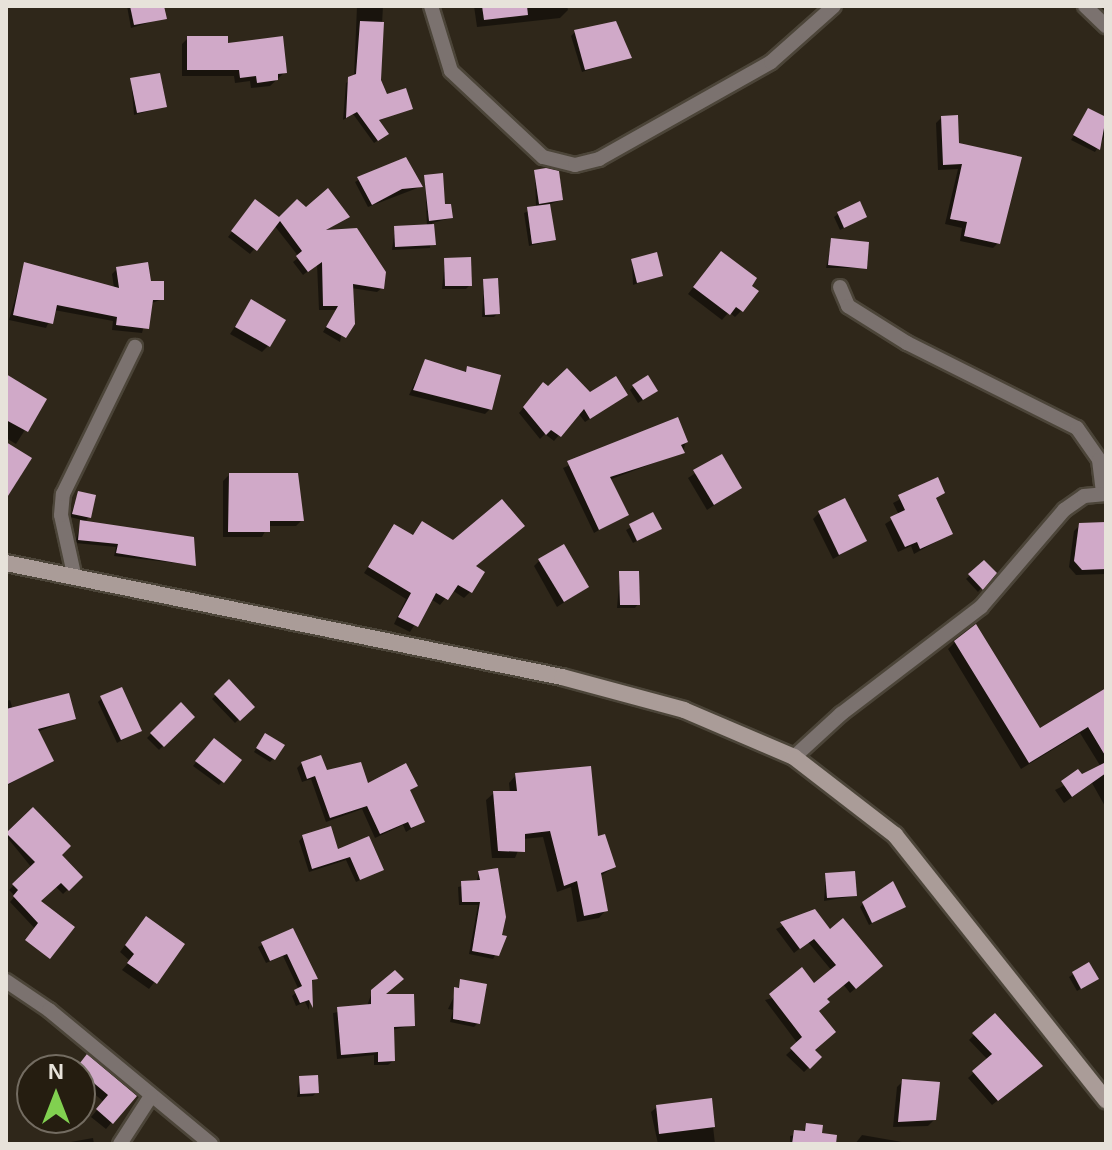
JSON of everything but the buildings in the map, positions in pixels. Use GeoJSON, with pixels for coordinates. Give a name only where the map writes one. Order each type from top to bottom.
{"type":"FeatureCollection","features":[{"type":"Feature","properties":{"kind":"main road"},"geometry":{"type":"LineString","coordinates":[[6,563],[74,574],[562,677],[684,710],[794,757],[895,835],[1106,1100]]}},
{"type":"Feature","properties":{"kind":"street"},"geometry":{"type":"LineString","coordinates":[[431,6],[451,71],[543,157],[575,165],[599,159],[771,62],[834,6]]}},
{"type":"Feature","properties":{"kind":"street"},"geometry":{"type":"LineString","coordinates":[[1085,6],[1106,26]]}},
{"type":"Feature","properties":{"kind":"street"},"geometry":{"type":"LineString","coordinates":[[794,757],[841,714],[981,607],[1064,510],[1084,496],[1104,493],[1099,460],[1077,428],[907,343],[848,306],[840,287]]}},
{"type":"Feature","properties":{"kind":"street"},"geometry":{"type":"LineString","coordinates":[[74,574],[61,515],[63,494],[135,347]]}},
{"type":"Feature","properties":{"kind":"street"},"geometry":{"type":"LineString","coordinates":[[6,981],[49,1010],[211,1144]]}},
{"type":"Feature","properties":{"kind":"street"},"geometry":{"type":"LineString","coordinates":[[120,1144],[151,1096]]}}]}
